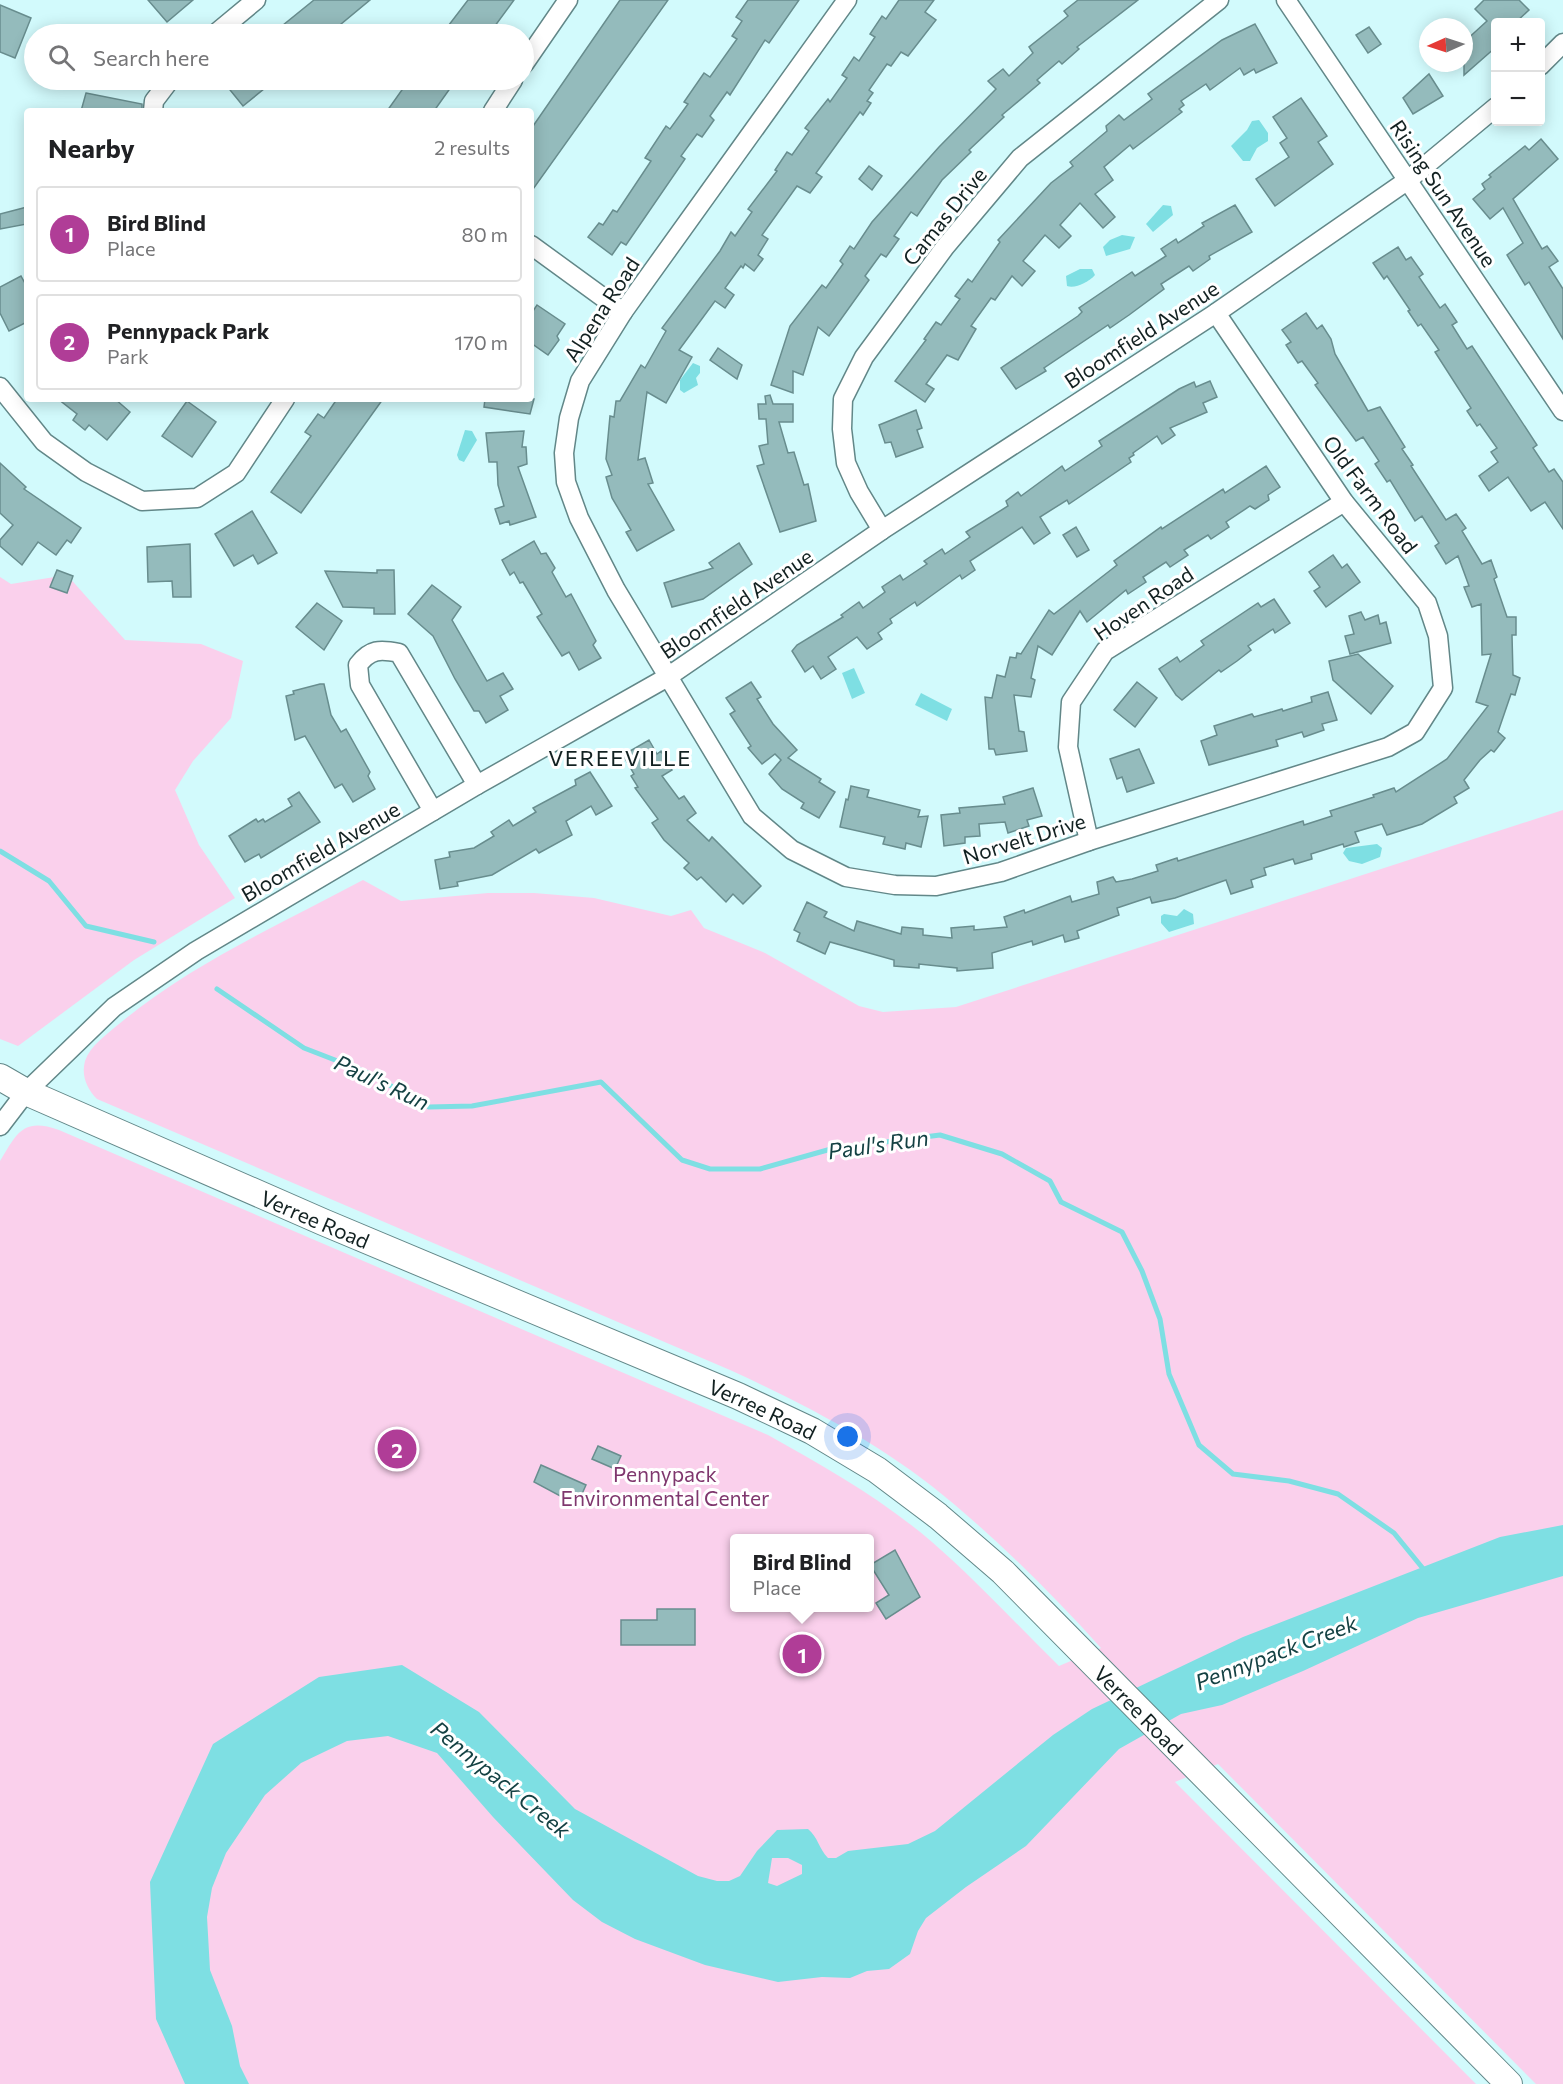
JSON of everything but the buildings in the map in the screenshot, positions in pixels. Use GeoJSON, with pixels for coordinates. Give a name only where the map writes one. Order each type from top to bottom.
{"type":"FeatureCollection","features":[{"type":"Feature","properties":{"kind":"main road","name":"Verree Road"},"geometry":{"type":"LineString","coordinates":[[0,1077],[26,1092],[323,1222],[738,1396],[813,1431],[877,1470],[938,1516],[1004,1572],[1095,1667],[1509,2084]]}},
{"type":"Feature","properties":{"kind":"street"},"geometry":{"type":"LineString","coordinates":[[227,24],[256,0]]}},
{"type":"Feature","properties":{"kind":"street"},"geometry":{"type":"LineString","coordinates":[[534,49],[568,0]]}},
{"type":"Feature","properties":{"kind":"street","name":"Alpena Road"},"geometry":{"type":"LineString","coordinates":[[666,678],[616,590],[579,518],[566,482],[564,453],[569,418],[580,381],[623,312],[847,0]]}},
{"type":"Feature","properties":{"kind":"street","name":"Camas Drive"},"geometry":{"type":"LineString","coordinates":[[882,530],[859,492],[846,463],[842,429],[843,399],[864,357],[945,247],[1020,158],[1219,0]]}},
{"type":"Feature","properties":{"kind":"street","name":"Rising Sun Avenue"},"geometry":{"type":"LineString","coordinates":[[1286,0],[1563,411]]}},
{"type":"Feature","properties":{"kind":"street"},"geometry":{"type":"LineString","coordinates":[[1545,61],[1563,42]]}},
{"type":"Feature","properties":{"kind":"street"},"geometry":{"type":"LineString","coordinates":[[153,108],[154,101],[162,90]]}},
{"type":"Feature","properties":{"kind":"street"},"geometry":{"type":"LineString","coordinates":[[495,108],[507,90]]}},
{"type":"Feature","properties":{"kind":"street","name":"Bloomfield Avenue"},"geometry":{"type":"LineString","coordinates":[[0,1126],[26,1092],[114,1007],[189,956],[477,785],[666,678],[882,530],[1216,313],[1408,180],[1491,111]]}},
{"type":"Feature","properties":{"kind":"street"},"geometry":{"type":"LineString","coordinates":[[534,246],[623,312]]}},
{"type":"Feature","properties":{"kind":"street","name":"Old Farm Road"},"geometry":{"type":"LineString","coordinates":[[1216,313],[1344,502],[1427,603],[1438,636],[1443,688],[1428,714]]}},
{"type":"Feature","properties":{"kind":"street"},"geometry":{"type":"LineString","coordinates":[[0,387],[44,442],[86,472],[145,501],[197,498],[236,473],[283,402]]}},
{"type":"Feature","properties":{"kind":"street","name":"Hoven Road"},"geometry":{"type":"LineString","coordinates":[[1089,841],[1068,747],[1071,702],[1105,651],[1344,502]]}},
{"type":"Feature","properties":{"kind":"street"},"geometry":{"type":"LineString","coordinates":[[433,811],[360,685],[358,665],[367,654],[381,649],[399,653],[477,785]]}},
{"type":"Feature","properties":{"kind":"street","name":"Norvelt Drive"},"geometry":{"type":"LineString","coordinates":[[666,678],[752,816],[792,850],[846,877],[895,885],[936,886],[1001,872],[1089,841],[1388,747],[1415,732],[1428,714]]}},
{"type":"Feature","properties":{"kind":"green space"},"geometry":{"type":"Polygon","coordinates":[[[67,575],[125,640],[201,644],[243,661],[231,718],[193,761],[175,790],[199,845],[235,898],[134,960],[18,1046],[0,1039],[0,577],[11,584],[67,575]]]}},
{"type":"Feature","properties":{"kind":"green space","name":"Pennypack Environmental Center"},"geometry":{"type":"Polygon","coordinates":[[[1563,810],[1563,2084],[1536,2084],[1218,1764],[1175,1782],[1476,2084],[0,2084],[0,1161],[17,1135],[22,1130],[37,1125],[59,1130],[768,1435],[853,1484],[913,1526],[965,1572],[1059,1666],[1101,1648],[1031,1574],[955,1505],[930,1484],[876,1447],[789,1398],[730,1370],[97,1099],[90,1091],[84,1077],[85,1061],[95,1045],[147,1002],[206,963],[363,880],[401,901],[488,893],[534,893],[594,898],[671,916],[691,910],[704,928],[765,953],[859,1006],[883,1012],[956,1007],[1563,810]]]}},
{"type":"Feature","properties":{"kind":"water"},"geometry":{"type":"Polygon","coordinates":[[[1259,120],[1268,133],[1268,141],[1257,148],[1250,161],[1243,161],[1231,146],[1247,130],[1252,121],[1259,120]]]}},
{"type":"Feature","properties":{"kind":"water"},"geometry":{"type":"Polygon","coordinates":[[[1163,205],[1171,206],[1173,215],[1153,232],[1146,224],[1163,205]]]}},
{"type":"Feature","properties":{"kind":"water"},"geometry":{"type":"Polygon","coordinates":[[[1122,235],[1135,237],[1130,249],[1106,256],[1103,247],[1110,240],[1122,235]]]}},
{"type":"Feature","properties":{"kind":"water"},"geometry":{"type":"Polygon","coordinates":[[[1080,269],[1092,269],[1095,275],[1082,284],[1074,287],[1067,286],[1066,276],[1080,269]]]}},
{"type":"Feature","properties":{"kind":"water"},"geometry":{"type":"Polygon","coordinates":[[[693,363],[700,366],[700,373],[696,378],[698,385],[684,393],[680,390],[680,380],[693,363]]]}},
{"type":"Feature","properties":{"kind":"water"},"geometry":{"type":"Polygon","coordinates":[[[465,430],[472,431],[477,440],[464,462],[459,460],[457,455],[465,430]]]}},
{"type":"Feature","properties":{"kind":"water"},"geometry":{"type":"Polygon","coordinates":[[[854,668],[865,693],[852,699],[842,673],[854,668]]]}},
{"type":"Feature","properties":{"kind":"water"},"geometry":{"type":"Polygon","coordinates":[[[921,693],[952,709],[947,721],[915,705],[921,693]]]}},
{"type":"Feature","properties":{"kind":"water"},"geometry":{"type":"Polygon","coordinates":[[[1377,844],[1382,848],[1380,857],[1362,864],[1349,861],[1343,853],[1346,848],[1377,844]]]}},
{"type":"Feature","properties":{"kind":"water"},"geometry":{"type":"Polygon","coordinates":[[[1184,909],[1193,914],[1194,924],[1169,932],[1161,923],[1161,916],[1164,914],[1177,916],[1184,909]]]}},
{"type":"Feature","properties":{"kind":"water","name":"Pennypack Creek"},"geometry":{"type":"Polygon","coordinates":[[[1563,1525],[1563,1576],[1418,1618],[1222,1705],[1181,1714],[1119,1749],[1026,1846],[926,1918],[918,1931],[910,1954],[889,1969],[867,1971],[850,1978],[822,1977],[778,1982],[705,1965],[635,1939],[602,1922],[573,1900],[493,1817],[437,1753],[388,1736],[347,1741],[301,1763],[265,1795],[226,1853],[212,1888],[207,1917],[210,1970],[232,2026],[240,2066],[249,2084],[185,2084],[156,2019],[150,1882],[213,1744],[319,1677],[402,1665],[479,1712],[575,1809],[698,1876],[717,1881],[729,1881],[740,1876],[757,1851],[777,1830],[808,1829],[828,1858],[836,1858],[848,1851],[908,1844],[935,1831],[1053,1735],[1092,1709],[1243,1637],[1500,1537],[1563,1525]],[[772,1858],[768,1883],[777,1886],[802,1874],[802,1865],[788,1858],[772,1858]]]}},
{"type":"Feature","properties":{"kind":"waterway","name":"Paul's Run"},"geometry":{"type":"LineString","coordinates":[[0,851],[49,881],[86,926],[154,942]]}},
{"type":"Feature","properties":{"kind":"waterway","name":"Paul's Run"},"geometry":{"type":"LineString","coordinates":[[217,989],[304,1048],[366,1072],[429,1107],[472,1106],[601,1082],[682,1160],[710,1169],[760,1169],[831,1149],[940,1135],[1002,1154],[1050,1181],[1061,1202],[1122,1232],[1142,1271],[1160,1319],[1169,1374],[1199,1445],[1233,1474],[1289,1481],[1338,1494],[1394,1533],[1425,1571]]}},
{"type":"Feature","properties":{"kind":"place","name":"Pennypack Park"},"geometry":{"type":"Point","coordinates":[397,1449]}},
{"type":"Feature","properties":{"kind":"place","name":"Bird Blind"},"geometry":{"type":"Point","coordinates":[802,1654]}},
{"type":"Feature","properties":{"kind":"district","name":"VEREEVILLE"},"geometry":{"type":"Point","coordinates":[620,757]}}]}
